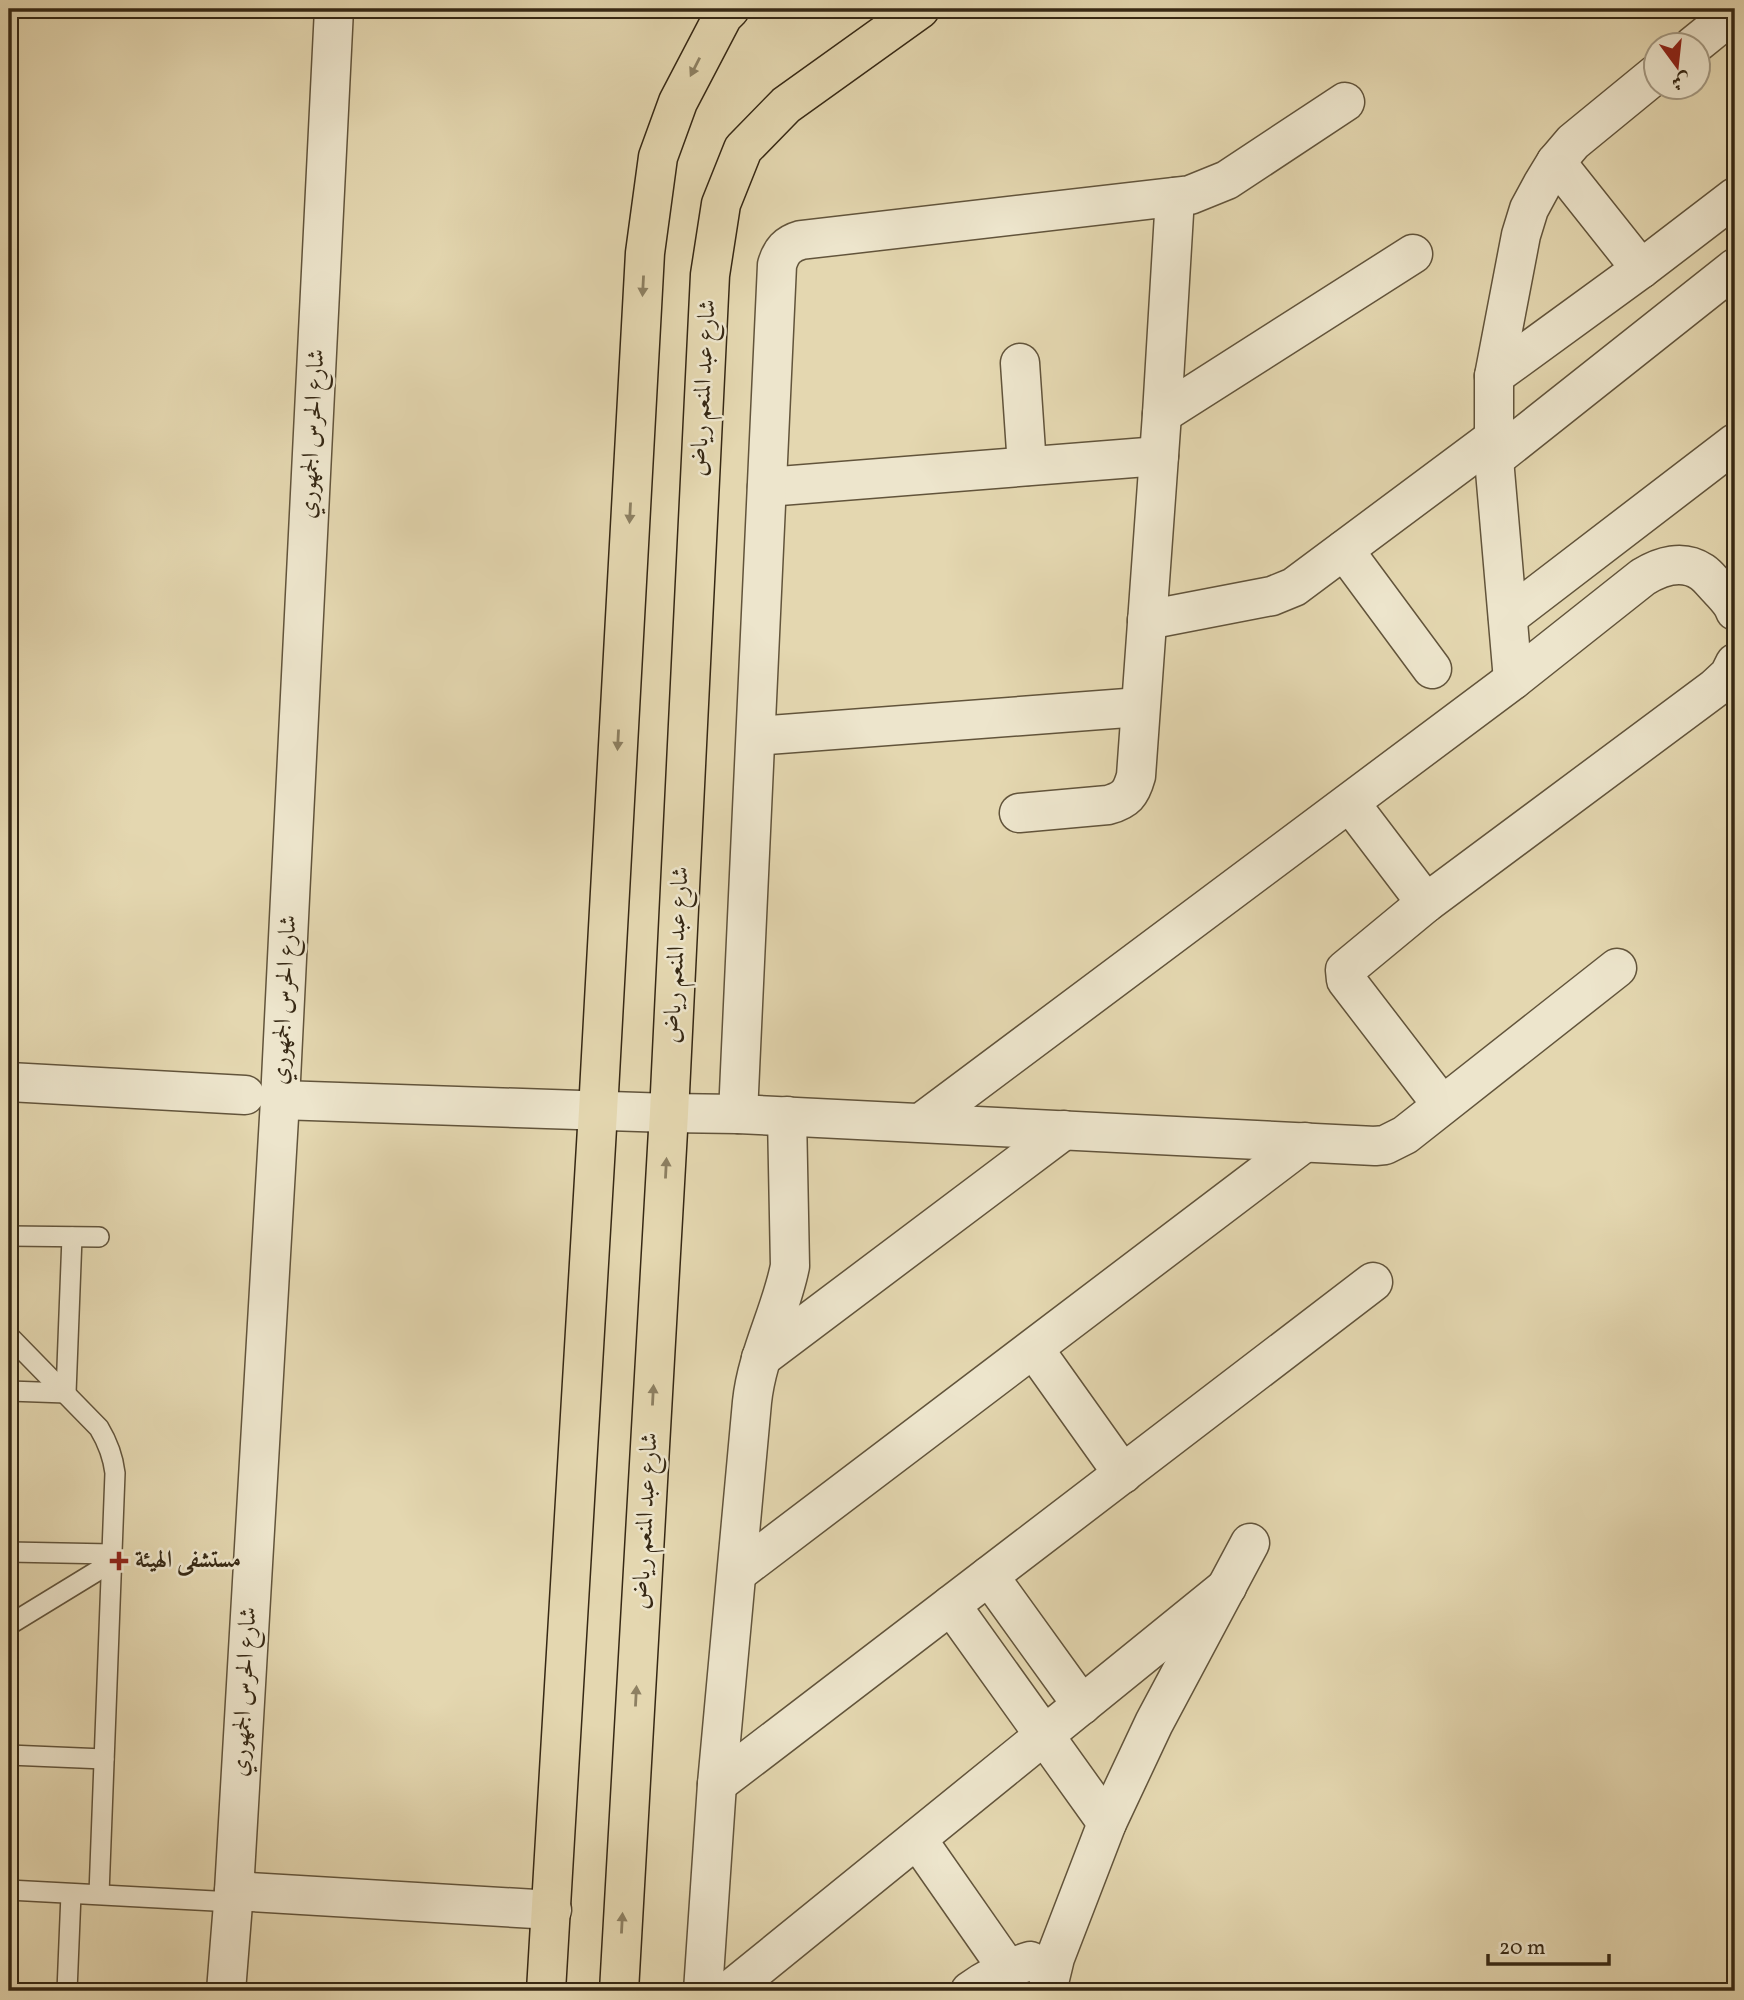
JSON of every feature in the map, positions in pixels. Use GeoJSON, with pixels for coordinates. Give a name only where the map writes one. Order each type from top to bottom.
{"type":"FeatureCollection","features":[{"type":"Feature","properties":{"kind":"highway","name":"شارع عبد المنعم رياض"},"geometry":{"type":"LineString","coordinates":[[618,1991],[669,1113],[710,275],[721,204],[743,149],[786,106],[920,9]]}},
{"type":"Feature","properties":{"kind":"highway"},"geometry":{"type":"LineString","coordinates":[[546,1991],[645,253],[658,157],[678,102],[726,11]]}},
{"type":"Feature","properties":{"kind":"street","name":"شارع الحرس الجمهوري"},"geometry":{"type":"LineString","coordinates":[[226,1991],[233,1896],[262,1098],[334,9]]}},
{"type":"Feature","properties":{"kind":"street"},"geometry":{"type":"LineString","coordinates":[[1710,32],[1735,12]]}},
{"type":"Feature","properties":{"kind":"street"},"geometry":{"type":"LineString","coordinates":[[1513,680],[1494,448],[1494,376],[1521,235],[1529,209],[1556,162],[1593,124],[1642,86]]}},
{"type":"Feature","properties":{"kind":"street"},"geometry":{"type":"LineString","coordinates":[[738,1114],[779,256],[792,242],[1189,195],[1227,180],[1345,102]]}},
{"type":"Feature","properties":{"kind":"street"},"geometry":{"type":"LineString","coordinates":[[1556,162],[1641,269]]}},
{"type":"Feature","properties":{"kind":"street"},"geometry":{"type":"LineString","coordinates":[[1020,813],[1119,802],[1128,796],[1136,776],[1162,414],[1174,197]]}},
{"type":"Feature","properties":{"kind":"street"},"geometry":{"type":"LineString","coordinates":[[1494,376],[1735,197]]}},
{"type":"Feature","properties":{"kind":"street"},"geometry":{"type":"LineString","coordinates":[[1162,414],[1413,254]]}},
{"type":"Feature","properties":{"kind":"street"},"geometry":{"type":"LineString","coordinates":[[1147,620],[1272,596],[1294,586],[1494,448],[1735,268]]}},
{"type":"Feature","properties":{"kind":"street"},"geometry":{"type":"LineString","coordinates":[[1020,363],[1027,466]]}},
{"type":"Feature","properties":{"kind":"street"},"geometry":{"type":"LineString","coordinates":[[1508,617],[1735,443]]}},
{"type":"Feature","properties":{"kind":"street"},"geometry":{"type":"LineString","coordinates":[[767,486],[1159,456]]}},
{"type":"Feature","properties":{"kind":"street"},"geometry":{"type":"LineString","coordinates":[[1344,550],[1432,669]]}},
{"type":"Feature","properties":{"kind":"street"},"geometry":{"type":"LineString","coordinates":[[922,1122],[1350,803],[1657,568],[1681,565],[1703,572],[1732,604],[1735,611]]}},
{"type":"Feature","properties":{"kind":"street"},"geometry":{"type":"LineString","coordinates":[[1442,1105],[1346,980],[1345,970],[1426,903],[1715,688],[1729,675],[1735,663]]}},
{"type":"Feature","properties":{"kind":"street"},"geometry":{"type":"LineString","coordinates":[[756,736],[1140,707]]}},
{"type":"Feature","properties":{"kind":"street"},"geometry":{"type":"LineString","coordinates":[[1350,803],[1426,903]]}},
{"type":"Feature","properties":{"kind":"street"},"geometry":{"type":"LineString","coordinates":[[9,1082],[262,1098],[787,1116],[1375,1146],[1385,1145],[1405,1135],[1617,968]]}},
{"type":"Feature","properties":{"kind":"street"},"geometry":{"type":"LineString","coordinates":[[703,1991],[717,1783],[754,1382],[786,1289],[790,1266],[787,1116]]}},
{"type":"Feature","properties":{"kind":"street"},"geometry":{"type":"LineString","coordinates":[[761,1358],[1063,1130]]}},
{"type":"Feature","properties":{"kind":"street"},"geometry":{"type":"LineString","coordinates":[[737,1573],[1306,1142]]}},
{"type":"Feature","properties":{"kind":"street"},"geometry":{"type":"LineString","coordinates":[[717,1783],[1374,1282]]}},
{"type":"Feature","properties":{"kind":"street"},"geometry":{"type":"LineString","coordinates":[[1034,1349],[1123,1474]]}},
{"type":"Feature","properties":{"kind":"street"},"geometry":{"type":"LineString","coordinates":[[970,1991],[1007,1968],[1031,1961],[1051,1974],[1107,1823],[1154,1723],[1250,1543]]}},
{"type":"Feature","properties":{"kind":"street"},"geometry":{"type":"LineString","coordinates":[[989,1576],[1082,1705]]}},
{"type":"Feature","properties":{"kind":"street"},"geometry":{"type":"LineString","coordinates":[[729,1991],[1227,1587]]}},
{"type":"Feature","properties":{"kind":"street"},"geometry":{"type":"LineString","coordinates":[[951,1605],[1107,1823]]}},
{"type":"Feature","properties":{"kind":"street"},"geometry":{"type":"LineString","coordinates":[[917,1839],[1007,1968]]}},
{"type":"Feature","properties":{"kind":"street"},"geometry":{"type":"LineString","coordinates":[[233,1896],[552,1910]]}},
{"type":"Feature","properties":{"kind":"lane"},"geometry":{"type":"LineString","coordinates":[[9,1236],[99,1237]]}},
{"type":"Feature","properties":{"kind":"lane"},"geometry":{"type":"LineString","coordinates":[[66,1393],[72,1237]]}},
{"type":"Feature","properties":{"kind":"lane"},"geometry":{"type":"LineString","coordinates":[[9,1336],[99,1428],[113,1457],[115,1473],[99,1894]]}},
{"type":"Feature","properties":{"kind":"lane"},"geometry":{"type":"LineString","coordinates":[[9,1391],[66,1393]]}},
{"type":"Feature","properties":{"kind":"lane"},"geometry":{"type":"LineString","coordinates":[[9,1552],[112,1558]]}},
{"type":"Feature","properties":{"kind":"lane"},"geometry":{"type":"LineString","coordinates":[[9,1625],[112,1558]]}},
{"type":"Feature","properties":{"kind":"lane"},"geometry":{"type":"LineString","coordinates":[[9,1755],[104,1759]]}},
{"type":"Feature","properties":{"kind":"lane"},"geometry":{"type":"LineString","coordinates":[[9,1890],[72,1894],[233,1896]]}},
{"type":"Feature","properties":{"kind":"lane"},"geometry":{"type":"LineString","coordinates":[[66,1991],[72,1894]]}},
{"type":"Feature","properties":{"kind":"place","name":"مستشفى الهيئة"},"geometry":{"type":"Point","coordinates":[119,1561]}}]}
